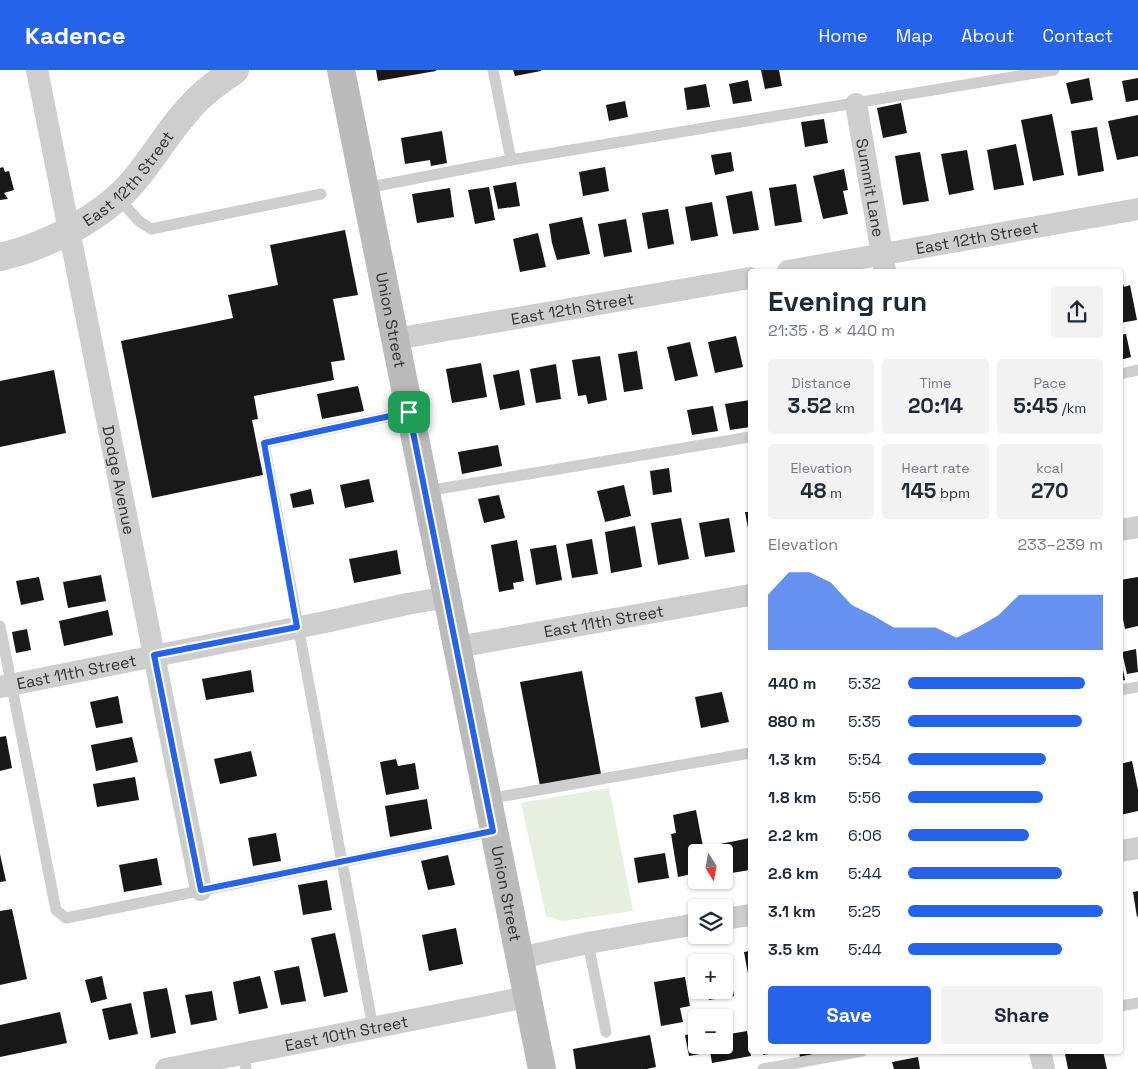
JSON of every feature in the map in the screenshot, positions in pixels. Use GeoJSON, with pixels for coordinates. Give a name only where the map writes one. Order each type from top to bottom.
{"type":"FeatureCollection","features":[{"type":"Feature","properties":{"kind":"main road","name":"Union Street"},"geometry":{"type":"LineString","coordinates":[[341,70],[542,1069]]}},
{"type":"Feature","properties":{"kind":"street","name":"Dodge Avenue"},"geometry":{"type":"LineString","coordinates":[[37,70],[201,890]]}},
{"type":"Feature","properties":{"kind":"street","name":"East 12th Street"},"geometry":{"type":"LineString","coordinates":[[0,257],[42,243],[69,230],[90,218],[117,197],[136,178],[198,98],[235,70]]}},
{"type":"Feature","properties":{"kind":"street","name":"Summit Lane"},"geometry":{"type":"LineString","coordinates":[[856,104],[884,263]]}},
{"type":"Feature","properties":{"kind":"street","name":"East 12th Street"},"geometry":{"type":"LineString","coordinates":[[812,269],[884,263],[1138,209]]}},
{"type":"Feature","properties":{"kind":"street","name":"East 12th Street"},"geometry":{"type":"LineString","coordinates":[[395,339],[748,278]]}},
{"type":"Feature","properties":{"kind":"street"},"geometry":{"type":"LineString","coordinates":[[1123,530],[1138,527]]}},
{"type":"Feature","properties":{"kind":"street","name":"East 11th Street"},"geometry":{"type":"LineString","coordinates":[[457,648],[748,595]]}},
{"type":"Feature","properties":{"kind":"street","name":"East 11th Street"},"geometry":{"type":"LineString","coordinates":[[6,686],[446,597]]}},
{"type":"Feature","properties":{"kind":"street"},"geometry":{"type":"LineString","coordinates":[[1123,850],[1138,848]]}},
{"type":"Feature","properties":{"kind":"street"},"geometry":{"type":"LineString","coordinates":[[733,918],[748,915]]}},
{"type":"Feature","properties":{"kind":"street"},"geometry":{"type":"LineString","coordinates":[[519,958],[588,943],[688,925]]}},
{"type":"Feature","properties":{"kind":"street","name":"East 10th Street"},"geometry":{"type":"LineString","coordinates":[[166,1069],[244,1061],[373,1028],[527,997]]}},
{"type":"Feature","properties":{"kind":"street"},"geometry":{"type":"LineString","coordinates":[[1041,1054],[1044,1069]]}},
{"type":"Feature","properties":{"kind":"lane"},"geometry":{"type":"LineString","coordinates":[[493,70],[511,160]]}},
{"type":"Feature","properties":{"kind":"lane"},"geometry":{"type":"LineString","coordinates":[[366,188],[511,160],[1054,70]]}},
{"type":"Feature","properties":{"kind":"lane"},"geometry":{"type":"LineString","coordinates":[[117,197],[139,221],[151,230],[321,194]]}},
{"type":"Feature","properties":{"kind":"lane"},"geometry":{"type":"LineString","coordinates":[[1123,373],[1138,370]]}},
{"type":"Feature","properties":{"kind":"lane"},"geometry":{"type":"LineString","coordinates":[[373,1028],[264,443],[409,412]]}},
{"type":"Feature","properties":{"kind":"lane"},"geometry":{"type":"LineString","coordinates":[[426,492],[748,437]]}},
{"type":"Feature","properties":{"kind":"lane"},"geometry":{"type":"LineString","coordinates":[[0,626],[6,686],[56,910],[66,918],[493,831]]}},
{"type":"Feature","properties":{"kind":"lane"},"geometry":{"type":"LineString","coordinates":[[1123,690],[1138,687]]}},
{"type":"Feature","properties":{"kind":"lane"},"geometry":{"type":"LineString","coordinates":[[487,799],[748,753]]}},
{"type":"Feature","properties":{"kind":"lane"},"geometry":{"type":"LineString","coordinates":[[588,943],[606,1032]]}},
{"type":"Feature","properties":{"kind":"lane"},"geometry":{"type":"LineString","coordinates":[[1123,1006],[1138,1003]]}},
{"type":"Feature","properties":{"kind":"lane"},"geometry":{"type":"LineString","coordinates":[[763,1069],[846,1054]]}},
{"type":"Feature","properties":{"kind":"green space"},"geometry":{"type":"Polygon","coordinates":[[[609,788],[633,911],[563,921],[546,916],[521,803],[609,788]]]}},
{"type":"Feature","properties":{"kind":"building"},"geometry":{"type":"Polygon","coordinates":[[[376,70],[436,70],[436,71],[378,81],[376,70]]]}},
{"type":"Feature","properties":{"kind":"building"},"geometry":{"type":"Polygon","coordinates":[[[513,70],[541,70],[541,71],[515,76],[513,70]]]}},
{"type":"Feature","properties":{"kind":"building"},"geometry":{"type":"Polygon","coordinates":[[[761,70],[779,70],[782,86],[765,89],[761,70]]]}},
{"type":"Feature","properties":{"kind":"building"},"geometry":{"type":"Polygon","coordinates":[[[1089,78],[1093,100],[1071,104],[1066,83],[1089,78]]]}},
{"type":"Feature","properties":{"kind":"building"},"geometry":{"type":"Polygon","coordinates":[[[1138,78],[1138,100],[1126,102],[1122,81],[1138,78]]]}},
{"type":"Feature","properties":{"kind":"building"},"geometry":{"type":"Polygon","coordinates":[[[748,80],[752,101],[733,104],[729,84],[748,80]]]}},
{"type":"Feature","properties":{"kind":"building"},"geometry":{"type":"Polygon","coordinates":[[[706,84],[710,107],[687,110],[684,88],[706,84]]]}},
{"type":"Feature","properties":{"kind":"building"},"geometry":{"type":"Polygon","coordinates":[[[625,101],[628,117],[609,121],[606,105],[625,101]]]}},
{"type":"Feature","properties":{"kind":"building"},"geometry":{"type":"Polygon","coordinates":[[[901,103],[907,133],[883,138],[877,108],[901,103]]]}},
{"type":"Feature","properties":{"kind":"building"},"geometry":{"type":"Polygon","coordinates":[[[1052,114],[1064,175],[1033,181],[1021,120],[1052,114]]]}},
{"type":"Feature","properties":{"kind":"building"},"geometry":{"type":"Polygon","coordinates":[[[1138,115],[1138,156],[1117,160],[1108,121],[1138,115]]]}},
{"type":"Feature","properties":{"kind":"building"},"geometry":{"type":"Polygon","coordinates":[[[824,119],[828,143],[805,147],[801,122],[824,119]]]}},
{"type":"Feature","properties":{"kind":"building"},"geometry":{"type":"Polygon","coordinates":[[[1097,127],[1104,171],[1078,176],[1071,131],[1097,127]]]}},
{"type":"Feature","properties":{"kind":"building"},"geometry":{"type":"Polygon","coordinates":[[[442,131],[447,163],[431,166],[430,160],[405,164],[401,138],[442,131]]]}},
{"type":"Feature","properties":{"kind":"building"},"geometry":{"type":"Polygon","coordinates":[[[1016,144],[1024,185],[994,190],[987,150],[1016,144]]]}},
{"type":"Feature","properties":{"kind":"building"},"geometry":{"type":"Polygon","coordinates":[[[967,150],[974,190],[949,195],[941,154],[967,150]]]}},
{"type":"Feature","properties":{"kind":"building"},"geometry":{"type":"Polygon","coordinates":[[[731,152],[734,171],[715,175],[711,155],[731,152]]]}},
{"type":"Feature","properties":{"kind":"building"},"geometry":{"type":"Polygon","coordinates":[[[920,152],[929,201],[903,205],[895,156],[920,152]]]}},
{"type":"Feature","properties":{"kind":"building"},"geometry":{"type":"Polygon","coordinates":[[[3,167],[5,172],[9,171],[14,190],[4,193],[8,199],[0,200],[0,168],[3,167]]]}},
{"type":"Feature","properties":{"kind":"building"},"geometry":{"type":"Polygon","coordinates":[[[605,167],[609,191],[583,196],[579,172],[605,167]]]}},
{"type":"Feature","properties":{"kind":"building"},"geometry":{"type":"Polygon","coordinates":[[[844,169],[848,190],[843,191],[848,214],[823,219],[813,176],[844,169]]]}},
{"type":"Feature","properties":{"kind":"building"},"geometry":{"type":"Polygon","coordinates":[[[516,182],[520,206],[498,209],[493,186],[516,182]]]}},
{"type":"Feature","properties":{"kind":"building"},"geometry":{"type":"Polygon","coordinates":[[[796,184],[802,222],[775,226],[769,188],[796,184]]]}},
{"type":"Feature","properties":{"kind":"building"},"geometry":{"type":"Polygon","coordinates":[[[489,187],[495,220],[475,224],[468,190],[489,187]]]}},
{"type":"Feature","properties":{"kind":"building"},"geometry":{"type":"Polygon","coordinates":[[[450,188],[454,217],[417,223],[412,194],[450,188]]]}},
{"type":"Feature","properties":{"kind":"building"},"geometry":{"type":"Polygon","coordinates":[[[752,191],[759,230],[733,234],[726,196],[752,191]]]}},
{"type":"Feature","properties":{"kind":"building"},"geometry":{"type":"Polygon","coordinates":[[[712,202],[718,236],[691,241],[685,207],[712,202]]]}},
{"type":"Feature","properties":{"kind":"building"},"geometry":{"type":"Polygon","coordinates":[[[668,209],[674,244],[648,249],[642,213],[668,209]]]}},
{"type":"Feature","properties":{"kind":"building"},"geometry":{"type":"Polygon","coordinates":[[[582,217],[590,254],[557,260],[549,224],[582,217]]]}},
{"type":"Feature","properties":{"kind":"building"},"geometry":{"type":"Polygon","coordinates":[[[626,219],[632,252],[604,257],[598,224],[626,219]]]}},
{"type":"Feature","properties":{"kind":"building"},"geometry":{"type":"Polygon","coordinates":[[[345,230],[358,295],[333,299],[345,360],[331,362],[334,380],[254,396],[258,419],[252,420],[263,475],[152,498],[121,341],[233,318],[228,295],[278,285],[270,245],[345,230]]]}},
{"type":"Feature","properties":{"kind":"building"},"geometry":{"type":"Polygon","coordinates":[[[538,233],[546,267],[520,272],[513,239],[538,233]]]}},
{"type":"Feature","properties":{"kind":"building"},"geometry":{"type":"Polygon","coordinates":[[[1123,284],[1124,287],[1130,285],[1137,320],[1123,322],[1123,284]]]}},
{"type":"Feature","properties":{"kind":"building"},"geometry":{"type":"Polygon","coordinates":[[[1123,334],[1126,334],[1131,357],[1123,359],[1123,334]]]}},
{"type":"Feature","properties":{"kind":"building"},"geometry":{"type":"Polygon","coordinates":[[[736,336],[743,367],[715,373],[708,342],[736,336]]]}},
{"type":"Feature","properties":{"kind":"building"},"geometry":{"type":"Polygon","coordinates":[[[690,342],[698,376],[675,381],[667,347],[690,342]]]}},
{"type":"Feature","properties":{"kind":"building"},"geometry":{"type":"Polygon","coordinates":[[[637,351],[643,389],[624,392],[618,354],[637,351]]]}},
{"type":"Feature","properties":{"kind":"building"},"geometry":{"type":"Polygon","coordinates":[[[600,356],[607,400],[588,404],[586,395],[578,396],[572,360],[600,356]]]}},
{"type":"Feature","properties":{"kind":"building"},"geometry":{"type":"Polygon","coordinates":[[[481,363],[487,397],[452,403],[446,369],[481,363]]]}},
{"type":"Feature","properties":{"kind":"building"},"geometry":{"type":"Polygon","coordinates":[[[556,364],[561,399],[536,403],[530,369],[556,364]]]}},
{"type":"Feature","properties":{"kind":"building"},"geometry":{"type":"Polygon","coordinates":[[[54,370],[66,433],[0,447],[0,381],[54,370]]]}},
{"type":"Feature","properties":{"kind":"building"},"geometry":{"type":"Polygon","coordinates":[[[519,370],[525,405],[500,410],[493,375],[519,370]]]}},
{"type":"Feature","properties":{"kind":"building"},"geometry":{"type":"Polygon","coordinates":[[[358,386],[364,411],[322,419],[317,394],[358,386]]]}},
{"type":"Feature","properties":{"kind":"building"},"geometry":{"type":"Polygon","coordinates":[[[748,400],[748,427],[730,430],[725,404],[748,400]]]}},
{"type":"Feature","properties":{"kind":"building"},"geometry":{"type":"Polygon","coordinates":[[[713,406],[718,431],[692,435],[687,410],[713,406]]]}},
{"type":"Feature","properties":{"kind":"building"},"geometry":{"type":"Polygon","coordinates":[[[498,445],[502,466],[462,474],[458,452],[498,445]]]}},
{"type":"Feature","properties":{"kind":"building"},"geometry":{"type":"Polygon","coordinates":[[[669,468],[672,492],[653,495],[650,471],[669,468]]]}},
{"type":"Feature","properties":{"kind":"building"},"geometry":{"type":"Polygon","coordinates":[[[369,479],[374,502],[345,508],[340,485],[369,479]]]}},
{"type":"Feature","properties":{"kind":"building"},"geometry":{"type":"Polygon","coordinates":[[[624,485],[631,516],[605,522],[597,491],[624,485]]]}},
{"type":"Feature","properties":{"kind":"building"},"geometry":{"type":"Polygon","coordinates":[[[311,489],[314,504],[293,508],[290,494],[311,489]]]}},
{"type":"Feature","properties":{"kind":"building"},"geometry":{"type":"Polygon","coordinates":[[[499,495],[505,518],[484,523],[478,499],[499,495]]]}},
{"type":"Feature","properties":{"kind":"building"},"geometry":{"type":"Polygon","coordinates":[[[745,512],[748,512],[748,528],[745,512]]]}},
{"type":"Feature","properties":{"kind":"building"},"geometry":{"type":"Polygon","coordinates":[[[681,518],[689,559],[658,565],[651,523],[681,518]]]}},
{"type":"Feature","properties":{"kind":"building"},"geometry":{"type":"Polygon","coordinates":[[[729,518],[735,552],[705,557],[699,523],[729,518]]]}},
{"type":"Feature","properties":{"kind":"building"},"geometry":{"type":"Polygon","coordinates":[[[635,526],[642,567],[611,573],[605,532],[635,526]]]}},
{"type":"Feature","properties":{"kind":"building"},"geometry":{"type":"Polygon","coordinates":[[[592,539],[598,574],[572,578],[566,544],[592,539]]]}},
{"type":"Feature","properties":{"kind":"building"},"geometry":{"type":"Polygon","coordinates":[[[517,540],[524,581],[513,583],[514,589],[499,592],[491,545],[517,540]]]}},
{"type":"Feature","properties":{"kind":"building"},"geometry":{"type":"Polygon","coordinates":[[[556,545],[562,580],[536,585],[530,549],[556,545]]]}},
{"type":"Feature","properties":{"kind":"building"},"geometry":{"type":"Polygon","coordinates":[[[397,550],[401,574],[354,583],[349,559],[397,550]]]}},
{"type":"Feature","properties":{"kind":"building"},"geometry":{"type":"Polygon","coordinates":[[[101,575],[106,601],[68,608],[63,582],[101,575]]]}},
{"type":"Feature","properties":{"kind":"building"},"geometry":{"type":"Polygon","coordinates":[[[39,577],[44,600],[21,605],[16,581],[39,577]]]}},
{"type":"Feature","properties":{"kind":"building"},"geometry":{"type":"Polygon","coordinates":[[[1138,577],[1138,626],[1125,629],[1123,619],[1123,580],[1138,577]]]}},
{"type":"Feature","properties":{"kind":"building"},"geometry":{"type":"Polygon","coordinates":[[[108,610],[113,635],[64,646],[59,621],[108,610]]]}},
{"type":"Feature","properties":{"kind":"building"},"geometry":{"type":"Polygon","coordinates":[[[27,629],[31,650],[16,653],[12,632],[27,629]]]}},
{"type":"Feature","properties":{"kind":"building"},"geometry":{"type":"Polygon","coordinates":[[[1136,649],[1138,672],[1127,674],[1123,652],[1136,649]]]}},
{"type":"Feature","properties":{"kind":"building"},"geometry":{"type":"Polygon","coordinates":[[[251,670],[254,692],[206,700],[202,679],[251,670]]]}},
{"type":"Feature","properties":{"kind":"building"},"geometry":{"type":"Polygon","coordinates":[[[582,671],[601,774],[540,786],[520,682],[582,671]]]}},
{"type":"Feature","properties":{"kind":"building"},"geometry":{"type":"Polygon","coordinates":[[[722,692],[729,722],[701,728],[695,697],[722,692]]]}},
{"type":"Feature","properties":{"kind":"building"},"geometry":{"type":"Polygon","coordinates":[[[118,696],[123,723],[96,728],[90,702],[118,696]]]}},
{"type":"Feature","properties":{"kind":"building"},"geometry":{"type":"Polygon","coordinates":[[[6,736],[12,768],[0,771],[0,737],[6,736]]]}},
{"type":"Feature","properties":{"kind":"building"},"geometry":{"type":"Polygon","coordinates":[[[132,737],[138,762],[96,771],[91,745],[132,737]]]}},
{"type":"Feature","properties":{"kind":"building"},"geometry":{"type":"Polygon","coordinates":[[[251,751],[257,776],[220,784],[214,759],[251,751]]]}},
{"type":"Feature","properties":{"kind":"building"},"geometry":{"type":"Polygon","coordinates":[[[396,759],[398,766],[415,763],[419,789],[386,795],[380,762],[396,759]]]}},
{"type":"Feature","properties":{"kind":"building"},"geometry":{"type":"Polygon","coordinates":[[[1132,761],[1138,790],[1138,811],[1123,814],[1123,763],[1132,761]]]}},
{"type":"Feature","properties":{"kind":"building"},"geometry":{"type":"Polygon","coordinates":[[[135,777],[139,800],[97,807],[93,784],[135,777]]]}},
{"type":"Feature","properties":{"kind":"building"},"geometry":{"type":"Polygon","coordinates":[[[427,799],[432,829],[390,837],[385,806],[427,799]]]}},
{"type":"Feature","properties":{"kind":"building"},"geometry":{"type":"Polygon","coordinates":[[[696,810],[702,844],[688,844],[688,875],[678,877],[671,834],[676,833],[673,815],[696,810]]]}},
{"type":"Feature","properties":{"kind":"building"},"geometry":{"type":"Polygon","coordinates":[[[276,833],[281,861],[253,866],[248,838],[276,833]]]}},
{"type":"Feature","properties":{"kind":"building"},"geometry":{"type":"Polygon","coordinates":[[[748,838],[748,870],[733,873],[733,844],[720,844],[748,838]]]}},
{"type":"Feature","properties":{"kind":"building"},"geometry":{"type":"Polygon","coordinates":[[[665,853],[669,878],[638,883],[634,858],[665,853]]]}},
{"type":"Feature","properties":{"kind":"building"},"geometry":{"type":"Polygon","coordinates":[[[0,854],[6,881],[0,882],[0,854]]]}},
{"type":"Feature","properties":{"kind":"building"},"geometry":{"type":"Polygon","coordinates":[[[448,855],[455,885],[428,890],[421,861],[448,855]]]}},
{"type":"Feature","properties":{"kind":"building"},"geometry":{"type":"Polygon","coordinates":[[[157,858],[162,885],[124,892],[119,865],[157,858]]]}},
{"type":"Feature","properties":{"kind":"building"},"geometry":{"type":"Polygon","coordinates":[[[327,880],[332,910],[303,915],[298,885],[327,880]]]}},
{"type":"Feature","properties":{"kind":"building"},"geometry":{"type":"Polygon","coordinates":[[[1138,891],[1138,916],[1137,917],[1133,892],[1138,891]]]}},
{"type":"Feature","properties":{"kind":"building"},"geometry":{"type":"Polygon","coordinates":[[[12,909],[27,979],[0,985],[0,911],[12,909]]]}},
{"type":"Feature","properties":{"kind":"building"},"geometry":{"type":"Polygon","coordinates":[[[456,928],[463,964],[429,971],[422,935],[456,928]]]}},
{"type":"Feature","properties":{"kind":"building"},"geometry":{"type":"Polygon","coordinates":[[[335,933],[348,992],[324,997],[311,938],[335,933]]]}},
{"type":"Feature","properties":{"kind":"building"},"geometry":{"type":"Polygon","coordinates":[[[748,951],[748,974],[744,952],[748,951]]]}},
{"type":"Feature","properties":{"kind":"building"},"geometry":{"type":"Polygon","coordinates":[[[299,966],[306,1001],[281,1005],[274,971],[299,966]]]}},
{"type":"Feature","properties":{"kind":"building"},"geometry":{"type":"Polygon","coordinates":[[[102,976],[107,999],[91,1003],[85,980],[102,976]]]}},
{"type":"Feature","properties":{"kind":"building"},"geometry":{"type":"Polygon","coordinates":[[[260,976],[268,1008],[239,1014],[233,982],[260,976]]]}},
{"type":"Feature","properties":{"kind":"building"},"geometry":{"type":"Polygon","coordinates":[[[685,977],[690,1006],[680,1008],[683,1022],[661,1026],[654,982],[685,977]]]}},
{"type":"Feature","properties":{"kind":"building"},"geometry":{"type":"Polygon","coordinates":[[[167,988],[176,1033],[151,1038],[143,992],[167,988]]]}},
{"type":"Feature","properties":{"kind":"building"},"geometry":{"type":"Polygon","coordinates":[[[212,991],[217,1020],[191,1025],[185,995],[212,991]]]}},
{"type":"Feature","properties":{"kind":"building"},"geometry":{"type":"Polygon","coordinates":[[[131,1003],[138,1034],[109,1040],[102,1009],[131,1003]]]}},
{"type":"Feature","properties":{"kind":"building"},"geometry":{"type":"Polygon","coordinates":[[[60,1012],[67,1043],[0,1057],[0,1025],[60,1012]]]}},
{"type":"Feature","properties":{"kind":"building"},"geometry":{"type":"Polygon","coordinates":[[[747,1031],[748,1054],[751,1056],[712,1063],[710,1054],[733,1054],[733,1033],[747,1031]]]}},
{"type":"Feature","properties":{"kind":"building"},"geometry":{"type":"Polygon","coordinates":[[[688,1034],[688,1051],[685,1035],[688,1034]]]}},
{"type":"Feature","properties":{"kind":"building"},"geometry":{"type":"Polygon","coordinates":[[[650,1035],[656,1067],[647,1069],[576,1069],[573,1049],[650,1035]]]}},
{"type":"Feature","properties":{"kind":"building"},"geometry":{"type":"Polygon","coordinates":[[[800,1054],[815,1054],[800,1057],[800,1054]]]}},
{"type":"Feature","properties":{"kind":"building"},"geometry":{"type":"Polygon","coordinates":[[[1065,1054],[1104,1054],[1107,1069],[1068,1069],[1065,1054]]]}},
{"type":"Feature","properties":{"kind":"building"},"geometry":{"type":"Polygon","coordinates":[[[918,1057],[920,1069],[894,1069],[892,1062],[918,1057]]]}},
{"type":"Feature","properties":{"kind":"route"},"geometry":{"type":"LineString","coordinates":[[409,412],[493,831],[201,890],[170,727],[154,655],[297,627],[264,443],[409,412]]}}]}
